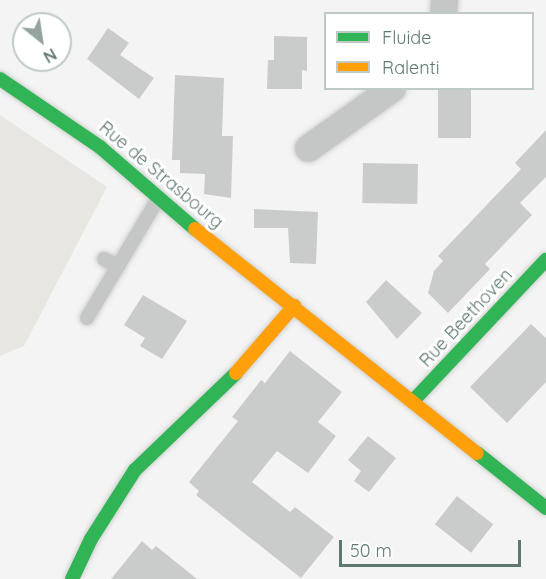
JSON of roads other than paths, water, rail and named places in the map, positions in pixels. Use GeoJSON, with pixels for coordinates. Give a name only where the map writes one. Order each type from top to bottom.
{"type":"FeatureCollection","features":[{"type":"Feature","properties":{"kind":"street","name":"Rue de Strasbourg"},"geometry":{"type":"LineString","coordinates":[[0,79],[84,135],[158,199],[546,508]]}},
{"type":"Feature","properties":{"kind":"street"},"geometry":{"type":"LineString","coordinates":[[308,148],[389,90]]}},
{"type":"Feature","properties":{"kind":"street","name":"Rue Beethoven"},"geometry":{"type":"LineString","coordinates":[[412,401],[546,260]]}},
{"type":"Feature","properties":{"kind":"street"},"geometry":{"type":"LineString","coordinates":[[72,579],[91,539],[135,470],[154,448],[234,376],[294,306]]}},
{"type":"Feature","properties":{"kind":"lane"},"geometry":{"type":"LineString","coordinates":[[87,318],[158,199]]}},
{"type":"Feature","properties":{"kind":"lane"},"geometry":{"type":"LineString","coordinates":[[104,259],[118,266]]}}]}
